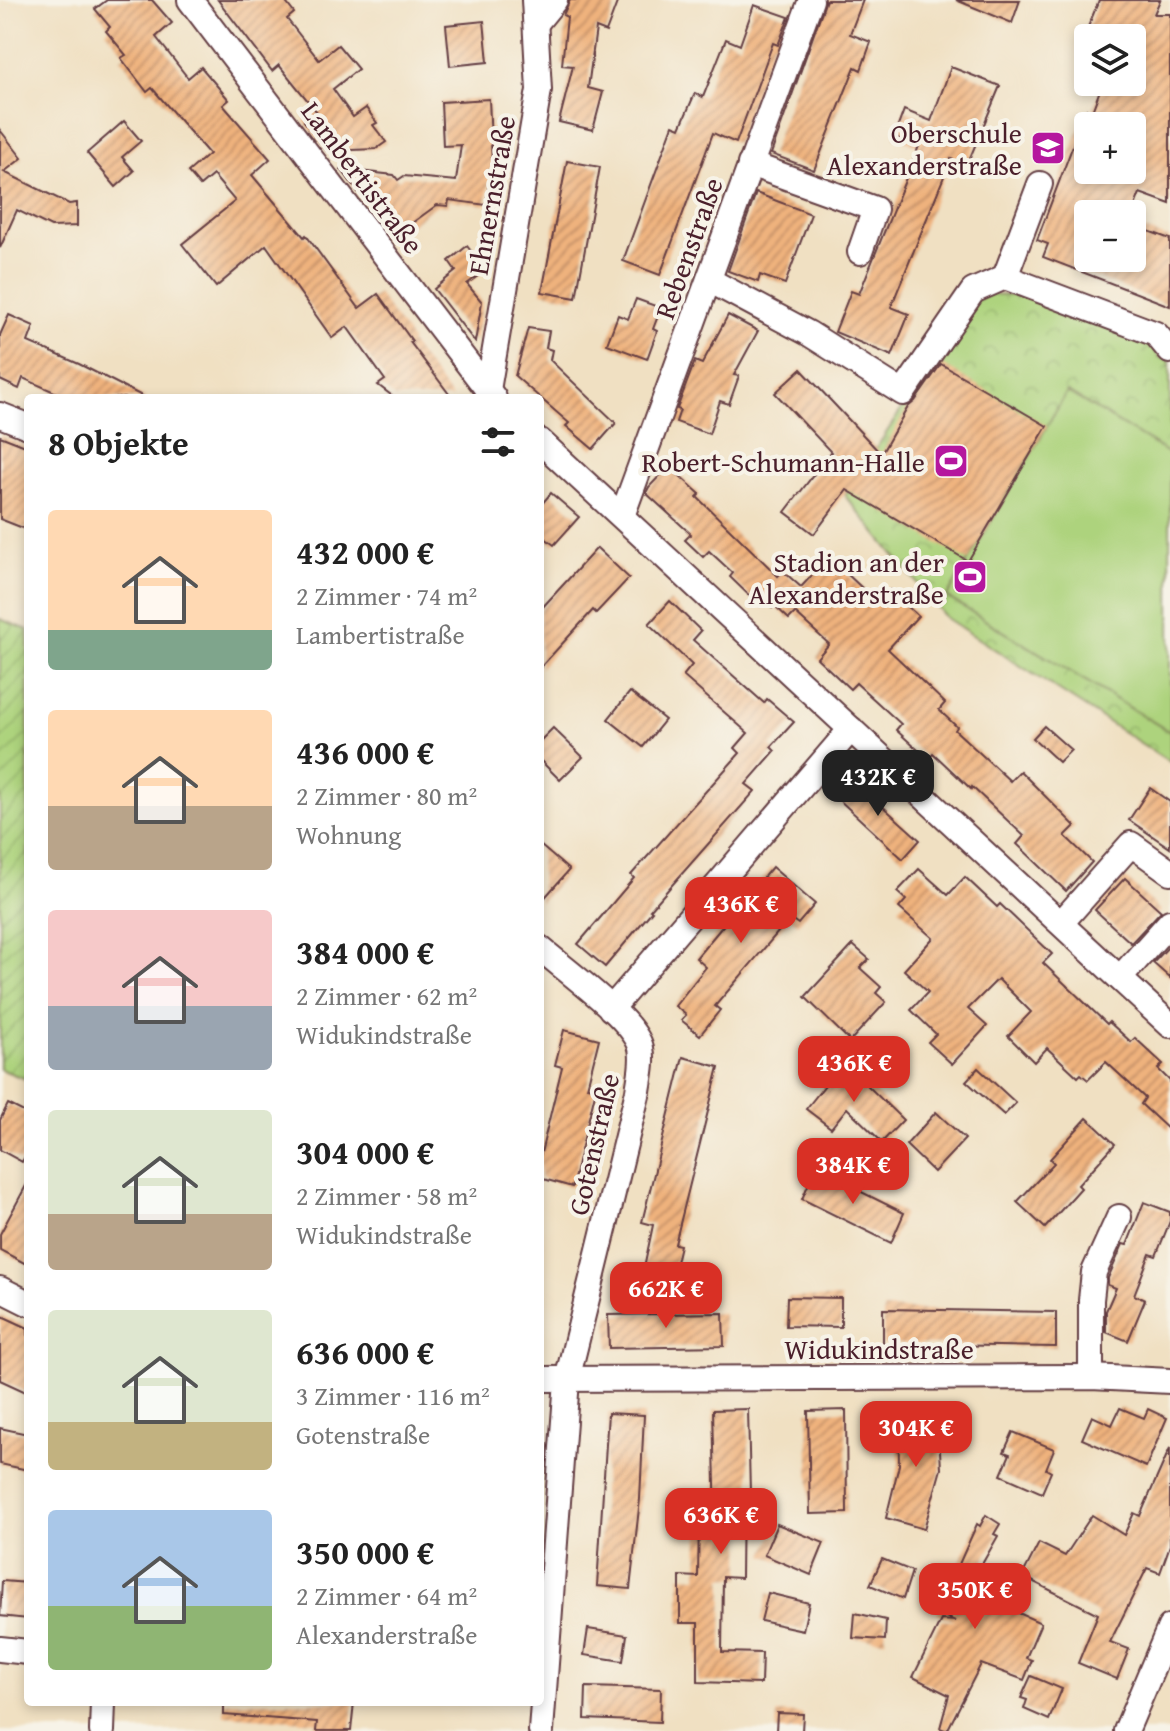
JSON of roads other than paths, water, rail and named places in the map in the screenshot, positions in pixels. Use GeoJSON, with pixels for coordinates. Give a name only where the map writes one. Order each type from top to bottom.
{"type":"FeatureCollection","features":[{"type":"Feature","properties":{"kind":"street","name":"Lambertistraße"},"geometry":{"type":"LineString","coordinates":[[190,0],[491,394]]}},
{"type":"Feature","properties":{"kind":"street"},"geometry":{"type":"LineString","coordinates":[[536,11],[555,0]]}},
{"type":"Feature","properties":{"kind":"street","name":"Rebenstraße"},"geometry":{"type":"LineString","coordinates":[[622,516],[811,0]]}},
{"type":"Feature","properties":{"kind":"street","name":"Ehnernstraße"},"geometry":{"type":"LineString","coordinates":[[491,394],[539,90],[536,11]]}},
{"type":"Feature","properties":{"kind":"street"},"geometry":{"type":"LineString","coordinates":[[750,164],[875,209],[860,252]]}},
{"type":"Feature","properties":{"kind":"street"},"geometry":{"type":"LineString","coordinates":[[1005,277],[1040,184]]}},
{"type":"Feature","properties":{"kind":"street"},"geometry":{"type":"LineString","coordinates":[[709,280],[808,333],[903,393],[973,291],[1005,277],[1156,334],[1170,351]]}},
{"type":"Feature","properties":{"kind":"street"},"geometry":{"type":"LineString","coordinates":[[0,415],[24,424]]}},
{"type":"Feature","properties":{"kind":"street"},"geometry":{"type":"LineString","coordinates":[[544,445],[1170,1025]]}},
{"type":"Feature","properties":{"kind":"street"},"geometry":{"type":"LineString","coordinates":[[611,1009],[851,729]]}},
{"type":"Feature","properties":{"kind":"street"},"geometry":{"type":"LineString","coordinates":[[1061,923],[1131,844],[1170,872]]}},
{"type":"Feature","properties":{"kind":"street"},"geometry":{"type":"LineString","coordinates":[[1120,978],[1170,922]]}},
{"type":"Feature","properties":{"kind":"street","name":"Gotenstraße"},"geometry":{"type":"LineString","coordinates":[[544,951],[630,1027],[641,1046],[642,1067],[567,1380],[544,1690]]}},
{"type":"Feature","properties":{"kind":"street"},"geometry":{"type":"LineString","coordinates":[[1091,1377],[1094,1272],[1119,1217]]}},
{"type":"Feature","properties":{"kind":"street"},"geometry":{"type":"LineString","coordinates":[[0,1289],[24,1301]]}},
{"type":"Feature","properties":{"kind":"street","name":"Widukindstraße"},"geometry":{"type":"LineString","coordinates":[[544,1379],[1091,1377],[1170,1381]]}},
{"type":"Feature","properties":{"kind":"street"},"geometry":{"type":"LineString","coordinates":[[1126,1731],[1170,1627]]}},
{"type":"Feature","properties":{"kind":"street"},"geometry":{"type":"LineString","coordinates":[[0,1649],[24,1652]]}},
{"type":"Feature","properties":{"kind":"street"},"geometry":{"type":"LineString","coordinates":[[102,1731],[103,1706]]}},
{"type":"Feature","properties":{"kind":"street","name":"Gotenstraße"},"geometry":{"type":"LineString","coordinates":[[541,1731],[543,1706]]}},
{"type":"Feature","properties":{"kind":"place","name":"Oberschule Alexanderstraße"},"geometry":{"type":"Point","coordinates":[1048,148]}},
{"type":"Feature","properties":{"kind":"place","name":"Robert-Schumann-Halle"},"geometry":{"type":"Point","coordinates":[951,461]}},
{"type":"Feature","properties":{"kind":"place","name":"Stadion an der Alexanderstraße"},"geometry":{"type":"Point","coordinates":[970,577]}}]}
